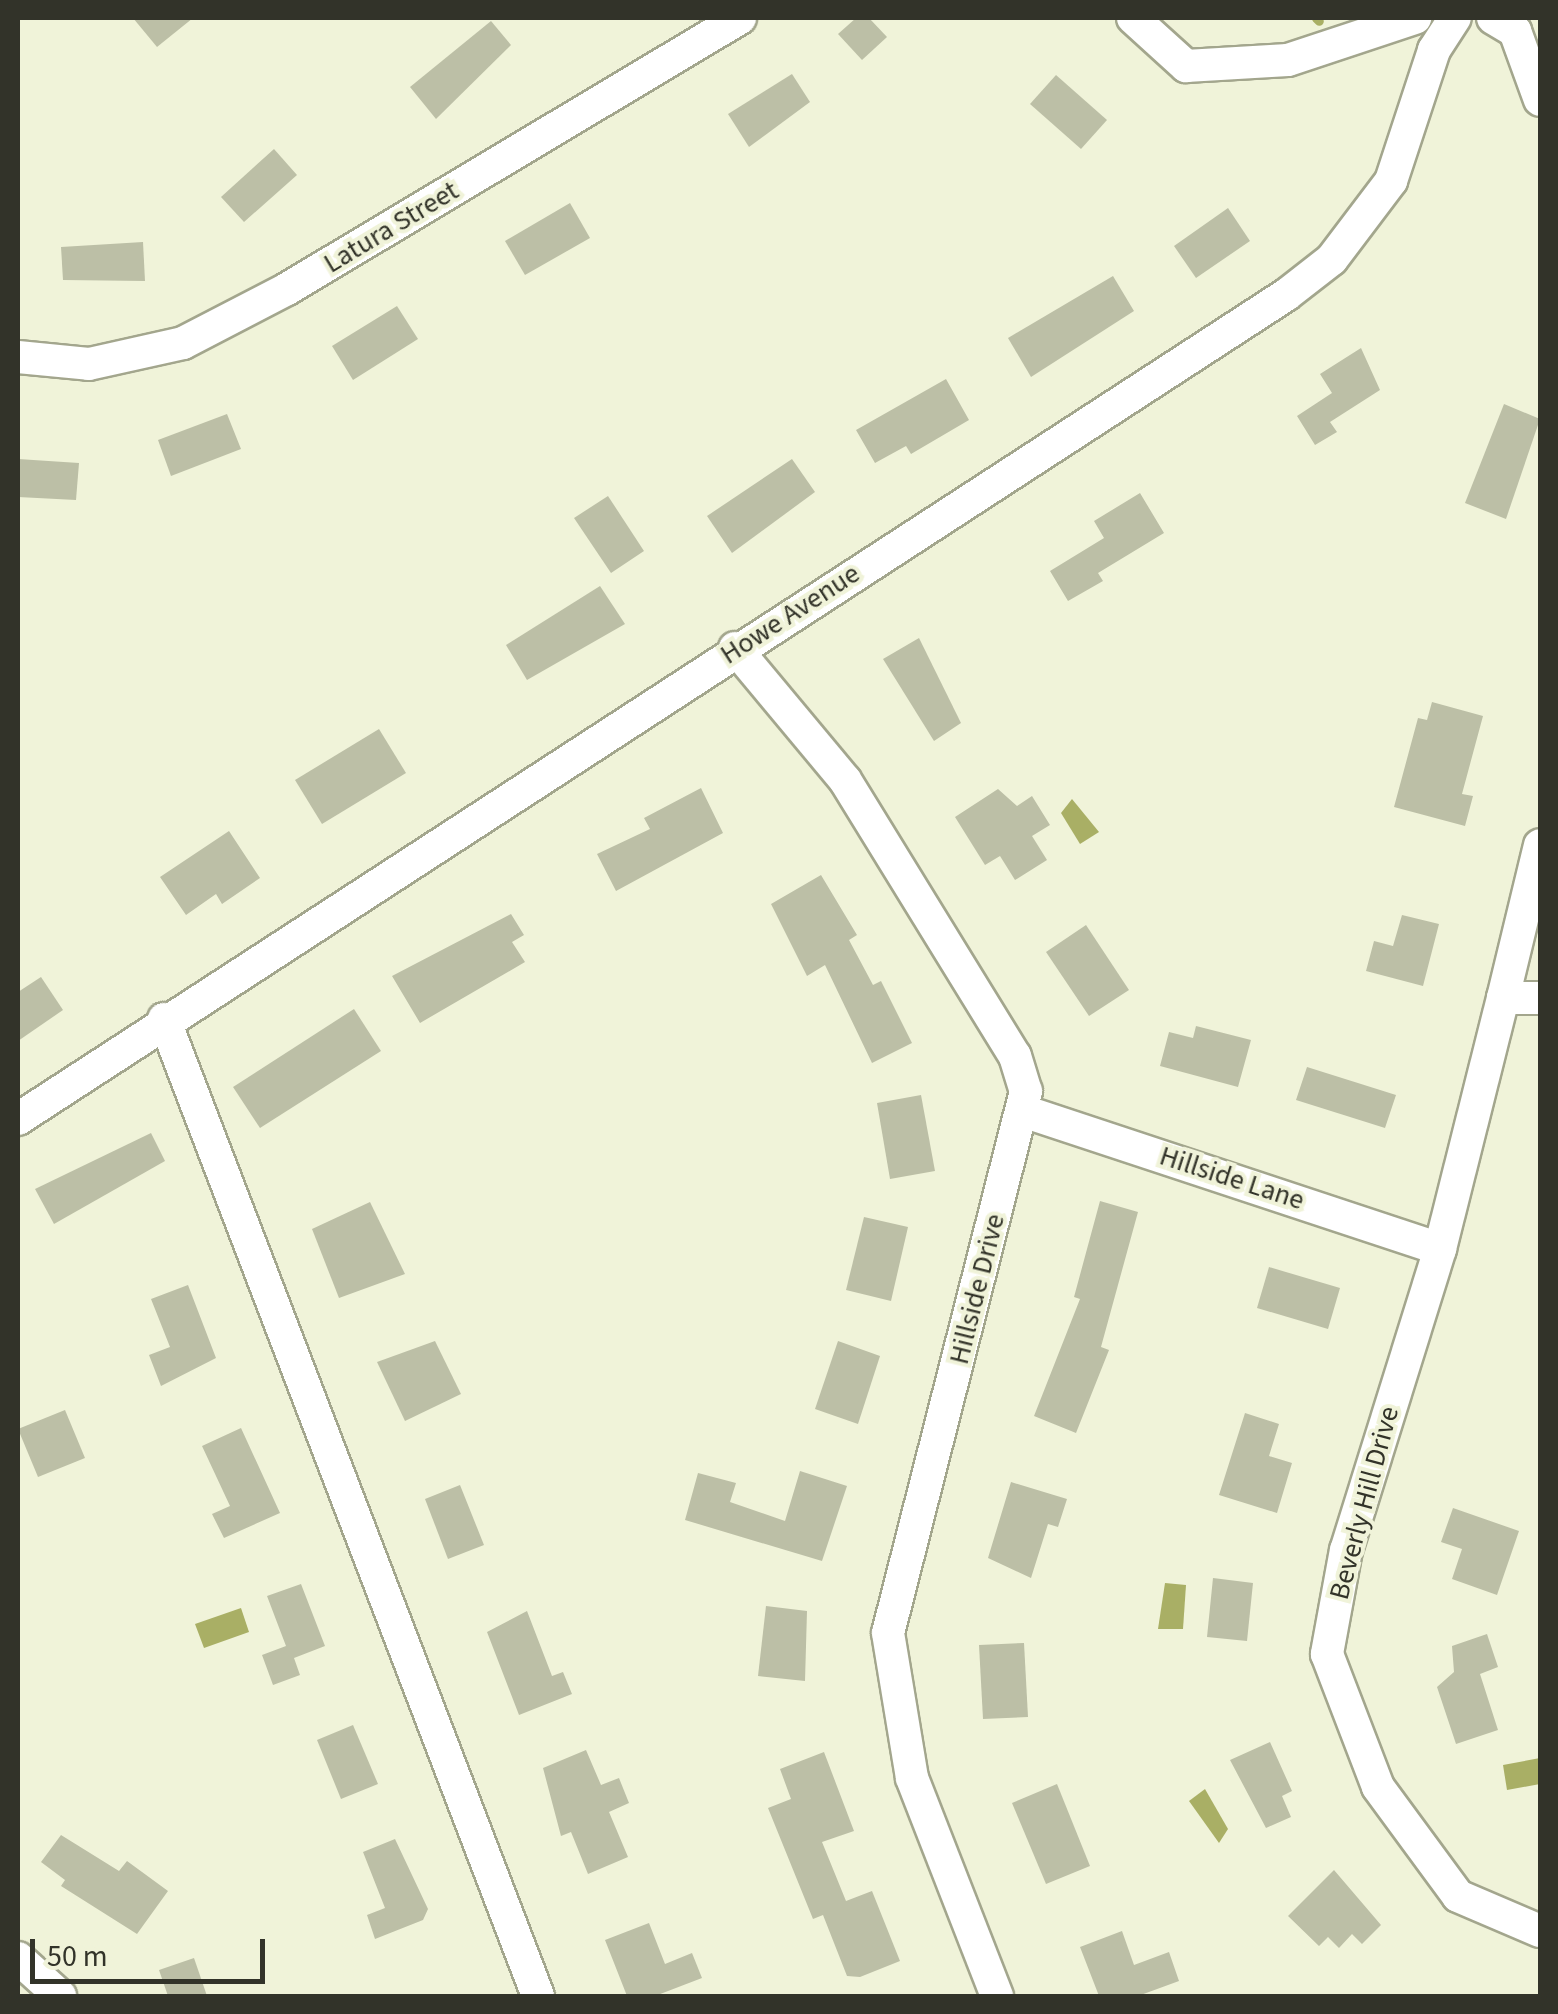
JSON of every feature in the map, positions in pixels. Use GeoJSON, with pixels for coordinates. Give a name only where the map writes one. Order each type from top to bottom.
{"type":"FeatureCollection","features":[{"type":"Feature","properties":{"kind":"street","name":"Latura Street"},"geometry":{"type":"LineString","coordinates":[[18,358],[89,364],[182,342],[287,290],[740,18]]}},
{"type":"Feature","properties":{"kind":"street"},"geometry":{"type":"LineString","coordinates":[[1133,18],[1186,66],[1288,60],[1415,18]]}},
{"type":"Feature","properties":{"kind":"street","name":"Howe Avenue"},"geometry":{"type":"LineString","coordinates":[[18,1119],[164,1019],[1332,259],[1392,181],[1434,50],[1455,18]]}},
{"type":"Feature","properties":{"kind":"street"},"geometry":{"type":"LineString","coordinates":[[1493,18],[1515,31],[1540,100]]}},
{"type":"Feature","properties":{"kind":"street","name":"Hillside Drive"},"geometry":{"type":"LineString","coordinates":[[736,648],[845,780],[1015,1056],[1023,1110],[888,1633],[912,1778],[997,1996]]}},
{"type":"Feature","properties":{"kind":"street","name":"Beverly Hill Drive"},"geometry":{"type":"LineString","coordinates":[[1540,845],[1440,1249],[1346,1550],[1327,1654],[1378,1788],[1458,1896],[1540,1931]]}},
{"type":"Feature","properties":{"kind":"street"},"geometry":{"type":"LineString","coordinates":[[1502,998],[1540,998]]}},
{"type":"Feature","properties":{"kind":"street"},"geometry":{"type":"LineString","coordinates":[[164,1019],[538,1996]]}},
{"type":"Feature","properties":{"kind":"street","name":"Hillside Lane"},"geometry":{"type":"LineString","coordinates":[[1023,1110],[1440,1249]]}},
{"type":"Feature","properties":{"kind":"street"},"geometry":{"type":"LineString","coordinates":[[18,1958],[60,1996]]}},
{"type":"Feature","properties":{"kind":"shaded area"},"geometry":{"type":"Polygon","coordinates":[[[1072,799],[1099,832],[1080,844],[1061,813],[1072,799]]]}},
{"type":"Feature","properties":{"kind":"shaded area"},"geometry":{"type":"Polygon","coordinates":[[[1165,1583],[1186,1585],[1183,1629],[1158,1629],[1165,1583]]]}},
{"type":"Feature","properties":{"kind":"shaded area"},"geometry":{"type":"Polygon","coordinates":[[[241,1608],[249,1632],[204,1648],[195,1624],[241,1608]]]}},
{"type":"Feature","properties":{"kind":"shaded area"},"geometry":{"type":"Polygon","coordinates":[[[1540,1758],[1540,1784],[1507,1790],[1503,1765],[1540,1758]]]}},
{"type":"Feature","properties":{"kind":"shaded area"},"geometry":{"type":"Polygon","coordinates":[[[1205,1789],[1228,1829],[1219,1843],[1189,1801],[1205,1789]]]}},
{"type":"Feature","properties":{"kind":"building"},"geometry":{"type":"Polygon","coordinates":[[[133,18],[193,18],[157,47],[133,18]]]}},
{"type":"Feature","properties":{"kind":"building"},"geometry":{"type":"Polygon","coordinates":[[[856,18],[869,18],[887,37],[862,60],[838,34],[856,18]]]}},
{"type":"Feature","properties":{"kind":"building"},"geometry":{"type":"Polygon","coordinates":[[[491,21],[511,45],[436,119],[410,87],[491,21]]]}},
{"type":"Feature","properties":{"kind":"building"},"geometry":{"type":"Polygon","coordinates":[[[792,74],[810,102],[749,147],[728,114],[792,74]]]}},
{"type":"Feature","properties":{"kind":"building"},"geometry":{"type":"Polygon","coordinates":[[[1056,75],[1107,120],[1081,149],[1030,104],[1056,75]]]}},
{"type":"Feature","properties":{"kind":"building"},"geometry":{"type":"Polygon","coordinates":[[[274,149],[297,175],[244,222],[221,197],[274,149]]]}},
{"type":"Feature","properties":{"kind":"building"},"geometry":{"type":"Polygon","coordinates":[[[570,203],[590,238],[525,275],[505,241],[570,203]]]}},
{"type":"Feature","properties":{"kind":"building"},"geometry":{"type":"Polygon","coordinates":[[[1228,208],[1250,241],[1196,278],[1174,246],[1228,208]]]}},
{"type":"Feature","properties":{"kind":"building"},"geometry":{"type":"Polygon","coordinates":[[[143,242],[145,281],[63,280],[61,247],[143,242]]]}},
{"type":"Feature","properties":{"kind":"building"},"geometry":{"type":"Polygon","coordinates":[[[1113,276],[1134,311],[1031,377],[1008,338],[1113,276]]]}},
{"type":"Feature","properties":{"kind":"building"},"geometry":{"type":"Polygon","coordinates":[[[397,306],[418,339],[353,380],[332,346],[397,306]]]}},
{"type":"Feature","properties":{"kind":"building"},"geometry":{"type":"Polygon","coordinates":[[[1361,348],[1380,390],[1330,422],[1337,432],[1315,445],[1297,416],[1332,393],[1320,374],[1361,348]]]}},
{"type":"Feature","properties":{"kind":"building"},"geometry":{"type":"Polygon","coordinates":[[[946,379],[969,420],[911,454],[906,446],[875,463],[856,430],[946,379]]]}},
{"type":"Feature","properties":{"kind":"building"},"geometry":{"type":"Polygon","coordinates":[[[1504,404],[1540,419],[1506,519],[1465,503],[1504,404]]]}},
{"type":"Feature","properties":{"kind":"building"},"geometry":{"type":"Polygon","coordinates":[[[227,414],[241,449],[171,476],[158,440],[227,414]]]}},
{"type":"Feature","properties":{"kind":"building"},"geometry":{"type":"Polygon","coordinates":[[[18,459],[79,463],[76,500],[18,497],[18,459]]]}},
{"type":"Feature","properties":{"kind":"building"},"geometry":{"type":"Polygon","coordinates":[[[792,459],[815,492],[732,553],[707,516],[792,459]]]}},
{"type":"Feature","properties":{"kind":"building"},"geometry":{"type":"Polygon","coordinates":[[[1140,493],[1164,533],[1098,573],[1103,581],[1068,601],[1050,571],[1104,538],[1094,521],[1140,493]]]}},
{"type":"Feature","properties":{"kind":"building"},"geometry":{"type":"Polygon","coordinates":[[[608,496],[644,551],[611,573],[574,518],[608,496]]]}},
{"type":"Feature","properties":{"kind":"building"},"geometry":{"type":"Polygon","coordinates":[[[600,586],[625,624],[527,680],[506,645],[600,586]]]}},
{"type":"Feature","properties":{"kind":"building"},"geometry":{"type":"Polygon","coordinates":[[[919,638],[961,723],[934,741],[883,659],[919,638]]]}},
{"type":"Feature","properties":{"kind":"building"},"geometry":{"type":"Polygon","coordinates":[[[1432,702],[1483,716],[1462,794],[1473,796],[1465,826],[1394,807],[1418,718],[1427,720],[1432,702]]]}},
{"type":"Feature","properties":{"kind":"building"},"geometry":{"type":"Polygon","coordinates":[[[379,729],[406,773],[322,824],[295,780],[379,729]]]}},
{"type":"Feature","properties":{"kind":"building"},"geometry":{"type":"Polygon","coordinates":[[[701,788],[723,833],[616,891],[597,854],[650,829],[644,818],[701,788]]]}},
{"type":"Feature","properties":{"kind":"building"},"geometry":{"type":"Polygon","coordinates":[[[998,789],[1017,806],[1032,796],[1050,825],[1032,836],[1047,860],[1015,880],[1000,856],[985,865],[955,817],[998,789]]]}},
{"type":"Feature","properties":{"kind":"building"},"geometry":{"type":"Polygon","coordinates":[[[229,831],[260,878],[222,904],[216,894],[186,915],[160,877],[229,831]]]}},
{"type":"Feature","properties":{"kind":"building"},"geometry":{"type":"Polygon","coordinates":[[[821,875],[857,935],[849,940],[873,985],[881,981],[912,1043],[872,1063],[825,965],[807,976],[771,904],[821,875]]]}},
{"type":"Feature","properties":{"kind":"building"},"geometry":{"type":"Polygon","coordinates":[[[511,914],[524,935],[512,942],[525,962],[420,1023],[392,976],[511,914]]]}},
{"type":"Feature","properties":{"kind":"building"},"geometry":{"type":"Polygon","coordinates":[[[1402,915],[1439,924],[1423,986],[1366,971],[1374,941],[1393,946],[1402,915]]]}},
{"type":"Feature","properties":{"kind":"building"},"geometry":{"type":"Polygon","coordinates":[[[1086,925],[1129,990],[1089,1016],[1046,952],[1086,925]]]}},
{"type":"Feature","properties":{"kind":"building"},"geometry":{"type":"Polygon","coordinates":[[[41,977],[63,1010],[18,1041],[18,992],[41,977]]]}},
{"type":"Feature","properties":{"kind":"building"},"geometry":{"type":"Polygon","coordinates":[[[354,1009],[381,1051],[260,1128],[233,1087],[354,1009]]]}},
{"type":"Feature","properties":{"kind":"building"},"geometry":{"type":"Polygon","coordinates":[[[1196,1026],[1251,1040],[1238,1087],[1160,1066],[1169,1032],[1193,1038],[1196,1026]]]}},
{"type":"Feature","properties":{"kind":"building"},"geometry":{"type":"Polygon","coordinates":[[[1307,1067],[1396,1095],[1385,1128],[1296,1100],[1307,1067]]]}},
{"type":"Feature","properties":{"kind":"building"},"geometry":{"type":"Polygon","coordinates":[[[921,1095],[935,1171],[890,1179],[877,1103],[921,1095]]]}},
{"type":"Feature","properties":{"kind":"building"},"geometry":{"type":"Polygon","coordinates":[[[151,1133],[165,1161],[54,1224],[35,1189],[151,1133]]]}},
{"type":"Feature","properties":{"kind":"building"},"geometry":{"type":"Polygon","coordinates":[[[1100,1201],[1138,1212],[1101,1347],[1109,1350],[1076,1433],[1034,1416],[1080,1299],[1074,1297],[1100,1201]]]}},
{"type":"Feature","properties":{"kind":"building"},"geometry":{"type":"Polygon","coordinates":[[[370,1202],[405,1274],[339,1298],[312,1229],[370,1202]]]}},
{"type":"Feature","properties":{"kind":"building"},"geometry":{"type":"Polygon","coordinates":[[[864,1217],[908,1227],[891,1301],[846,1290],[864,1217]]]}},
{"type":"Feature","properties":{"kind":"building"},"geometry":{"type":"Polygon","coordinates":[[[1269,1267],[1340,1288],[1328,1329],[1257,1308],[1269,1267]]]}},
{"type":"Feature","properties":{"kind":"building"},"geometry":{"type":"Polygon","coordinates":[[[188,1285],[216,1358],[161,1386],[149,1355],[170,1347],[151,1299],[188,1285]]]}},
{"type":"Feature","properties":{"kind":"building"},"geometry":{"type":"Polygon","coordinates":[[[435,1341],[461,1394],[405,1421],[377,1362],[435,1341]]]}},
{"type":"Feature","properties":{"kind":"building"},"geometry":{"type":"Polygon","coordinates":[[[838,1341],[880,1356],[858,1424],[815,1409],[838,1341]]]}},
{"type":"Feature","properties":{"kind":"building"},"geometry":{"type":"Polygon","coordinates":[[[65,1410],[85,1458],[38,1477],[18,1429],[65,1410]]]}},
{"type":"Feature","properties":{"kind":"building"},"geometry":{"type":"Polygon","coordinates":[[[1245,1413],[1279,1424],[1269,1456],[1292,1463],[1277,1513],[1219,1495],[1245,1413]]]}},
{"type":"Feature","properties":{"kind":"building"},"geometry":{"type":"Polygon","coordinates":[[[241,1428],[280,1513],[224,1538],[212,1514],[230,1506],[202,1446],[241,1428]]]}},
{"type":"Feature","properties":{"kind":"building"},"geometry":{"type":"Polygon","coordinates":[[[800,1471],[847,1486],[822,1561],[685,1520],[698,1473],[736,1483],[730,1502],[785,1521],[800,1471]]]}},
{"type":"Feature","properties":{"kind":"building"},"geometry":{"type":"Polygon","coordinates":[[[1011,1482],[1067,1499],[1058,1527],[1048,1524],[1031,1578],[988,1558],[1011,1482]]]}},
{"type":"Feature","properties":{"kind":"building"},"geometry":{"type":"Polygon","coordinates":[[[460,1485],[484,1545],[448,1559],[425,1499],[460,1485]]]}},
{"type":"Feature","properties":{"kind":"building"},"geometry":{"type":"Polygon","coordinates":[[[1453,1508],[1519,1531],[1497,1595],[1452,1579],[1462,1549],[1441,1542],[1453,1508]]]}},
{"type":"Feature","properties":{"kind":"building"},"geometry":{"type":"Polygon","coordinates":[[[1213,1578],[1253,1583],[1247,1641],[1207,1637],[1213,1578]]]}},
{"type":"Feature","properties":{"kind":"building"},"geometry":{"type":"Polygon","coordinates":[[[301,1584],[325,1646],[294,1658],[300,1675],[273,1685],[262,1655],[286,1646],[267,1596],[301,1584]]]}},
{"type":"Feature","properties":{"kind":"building"},"geometry":{"type":"Polygon","coordinates":[[[766,1606],[807,1611],[805,1681],[758,1676],[766,1606]]]}},
{"type":"Feature","properties":{"kind":"building"},"geometry":{"type":"Polygon","coordinates":[[[527,1611],[552,1676],[563,1672],[572,1694],[519,1715],[487,1632],[527,1611]]]}},
{"type":"Feature","properties":{"kind":"building"},"geometry":{"type":"Polygon","coordinates":[[[1487,1634],[1498,1667],[1480,1674],[1498,1730],[1456,1744],[1437,1687],[1454,1672],[1452,1646],[1487,1634]]]}},
{"type":"Feature","properties":{"kind":"building"},"geometry":{"type":"Polygon","coordinates":[[[1024,1643],[1028,1717],[983,1719],[979,1645],[1024,1643]]]}},
{"type":"Feature","properties":{"kind":"building"},"geometry":{"type":"Polygon","coordinates":[[[353,1725],[378,1784],[341,1799],[317,1740],[353,1725]]]}},
{"type":"Feature","properties":{"kind":"building"},"geometry":{"type":"Polygon","coordinates":[[[1270,1742],[1292,1791],[1282,1796],[1291,1817],[1266,1828],[1230,1760],[1270,1742]]]}},
{"type":"Feature","properties":{"kind":"building"},"geometry":{"type":"Polygon","coordinates":[[[586,1750],[601,1785],[619,1778],[629,1803],[609,1812],[628,1857],[588,1874],[571,1832],[561,1836],[543,1768],[586,1750]]]}},
{"type":"Feature","properties":{"kind":"building"},"geometry":{"type":"Polygon","coordinates":[[[824,1752],[854,1831],[822,1842],[846,1901],[872,1891],[900,1961],[860,1977],[847,1976],[823,1915],[813,1919],[768,1808],[791,1799],[780,1769],[824,1752]]]}},
{"type":"Feature","properties":{"kind":"building"},"geometry":{"type":"Polygon","coordinates":[[[1057,1784],[1090,1866],[1046,1884],[1012,1803],[1057,1784]]]}},
{"type":"Feature","properties":{"kind":"building"},"geometry":{"type":"Polygon","coordinates":[[[61,1835],[119,1871],[127,1861],[168,1891],[137,1934],[61,1886],[65,1880],[41,1862],[61,1835]]]}},
{"type":"Feature","properties":{"kind":"building"},"geometry":{"type":"Polygon","coordinates":[[[395,1839],[428,1909],[423,1920],[375,1939],[367,1915],[385,1908],[363,1852],[395,1839]]]}},
{"type":"Feature","properties":{"kind":"building"},"geometry":{"type":"Polygon","coordinates":[[[1334,1870],[1381,1925],[1362,1944],[1352,1934],[1339,1948],[1328,1937],[1319,1946],[1288,1916],[1334,1870]]]}},
{"type":"Feature","properties":{"kind":"building"},"geometry":{"type":"Polygon","coordinates":[[[649,1923],[665,1964],[692,1953],[702,1978],[655,1996],[627,1996],[605,1940],[649,1923]]]}},
{"type":"Feature","properties":{"kind":"building"},"geometry":{"type":"Polygon","coordinates":[[[1122,1931],[1134,1965],[1169,1952],[1179,1981],[1138,1996],[1099,1996],[1080,1947],[1122,1931]]]}},
{"type":"Feature","properties":{"kind":"building"},"geometry":{"type":"Polygon","coordinates":[[[194,1958],[207,1996],[168,1996],[159,1970],[194,1958]]]}},
{"type":"Feature","properties":{"kind":"waterway"},"geometry":{"type":"LineString","coordinates":[[1316,18],[1319,21]]}}]}
